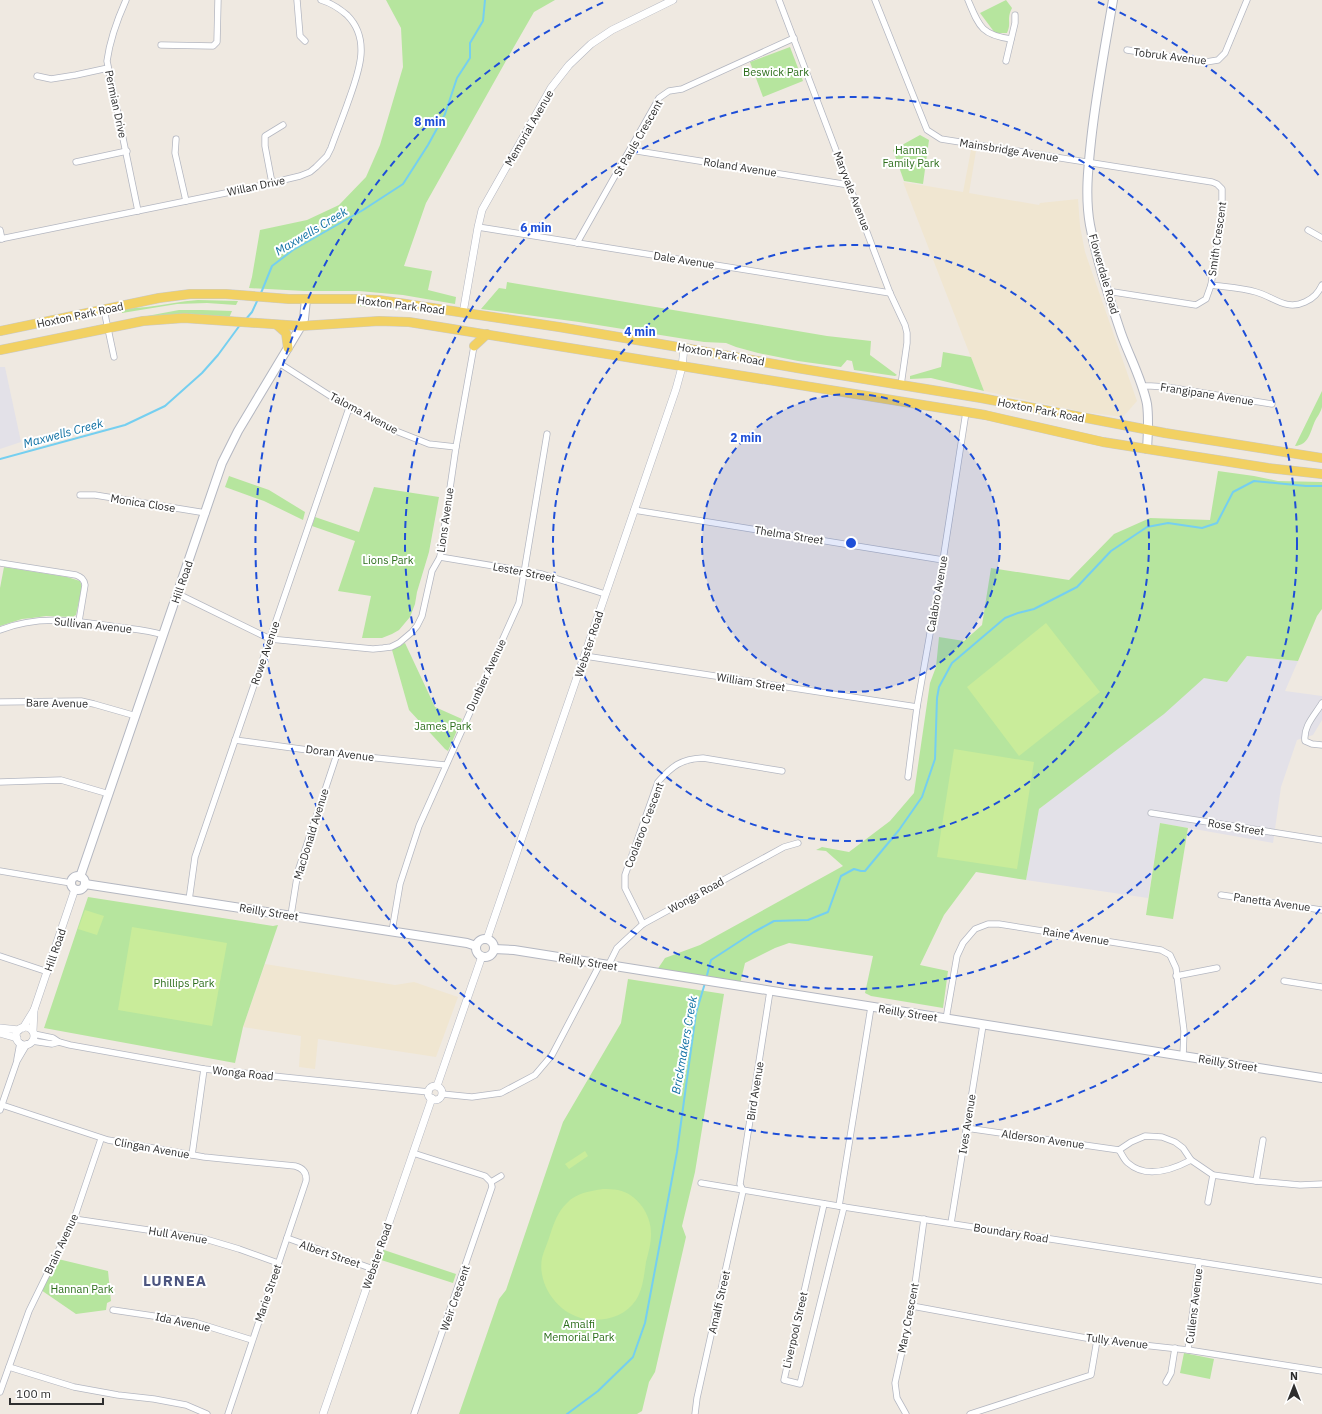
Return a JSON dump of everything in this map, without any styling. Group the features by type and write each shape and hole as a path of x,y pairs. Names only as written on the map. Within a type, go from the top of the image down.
{"main road":[{"name":"Flowerdale Road","path":"1113,0 1096,105 1089,162 1088,202 1090,223 1096,254 1126,345 1142,386 1146,403 1148,430 1147,449"},
{"name":"Hoxton Park Road","path":"0,331 180,295 241,295 277,298 379,300 559,327 981,398 1148,430 1322,458"},
{"name":"Hill Road","path":"82,881 109,794 222,464 238,431 301,326 304,319 306,299"},
{"name":"Hoxton Park Road","path":"0,350 143,320 168,318 301,326 390,321 420,323 682,367 966,412 1005,419 1103,442 1268,468 1322,474"},
{"path":"277,325 286,333 288,348"},
{"path":"474,346 487,334"},
{"path":"73,878 82,881 80,889 73,886 73,878"},
{"name":"Reilly Street","path":"82,881 189,900 466,943 476,946"},
{"path":"487,939 492,943 494,949 488,956 482,956 477,952 476,946 479,941 487,939"},
{"name":"Reilly Street","path":"494,949 514,950 1322,1078"}],"street":[{"name":"Permian Drive","path":"126,0 110,40 107,60 127,151 138,211"},
{"path":"161,45 213,46 217,42 218,0"},
{"path":"297,0 300,36 305,41"},
{"name":"Willan Drive","path":"1,239 272,183 310,172 327,156 331,148 354,88 359,68 361,50 360,38 350,19 336,6 321,0"},
{"name":"Memorial Avenue","path":"463,313 482,210 551,88 569,65 591,44 612,30 674,0"},
{"name":"Maryvale Avenue","path":"779,0 890,293 905,325 907,343 901,385"},
{"name":"Mainsbridge Avenue","path":"876,0 927,130 941,139 1089,162"},
{"path":"968,0 978,23 984,30 994,36 1011,39"},
{"name":"Tobruk Avenue","path":"1127,50 1206,62 1218,60 1225,53 1247,0"},
{"path":"1006,61 1015,23 1015,15"},
{"name":"St Pauls Crescent","path":"577,243 631,150 659,98 669,91 682,89 794,38"},
{"path":"37,76 50,79 108,68"},
{"path":"272,183 265,146 265,136 283,125"},
{"path":"176,139 175,153 186,201"},
{"name":"Roland Avenue","path":"631,150 849,185"},
{"path":"76,162 127,151"},
{"name":"Smith Crescent","path":"1089,162 1212,182 1217,184 1222,189 1223,204 1210,285 1206,299 1196,305 1108,291"},
{"name":"Dale Avenue","path":"478,227 890,293"},
{"path":"0,230 1,239"},
{"path":"1308,230 1322,238"},
{"path":"1210,285 1256,292 1278,302 1293,305 1303,303 1311,299 1317,294 1322,285"},
{"path":"104,310 114,357"},
{"name":"Lions Avenue","path":"178,594 270,639 373,649 391,647 399,643 412,632 422,616 432,571 440,557 456,448 474,346"},
{"name":"Webster Road","path":"487,939 676,389 682,367 684,348"},
{"name":"Taloma Avenue","path":"278,363 349,408 429,444 456,448"},
{"name":"Frangipane Avenue","path":"1142,386 1167,387 1272,404"},
{"name":"Rowe Avenue","path":"189,900 196,857 349,408"},
{"name":"Calabro Avenue","path":"908,777 917,708 943,560 966,412"},
{"name":"Dunbier Avenue","path":"392,931 400,884 416,833 445,765 519,603 547,434"},
{"name":"Monica Close","path":"80,495 95,495 206,513"},
{"name":"Thelma Street","path":"634,510 943,560"},
{"name":"Lester Street","path":"440,557 542,574 605,594"},
{"path":"0,563 81,577 84,580 85,585 79,621"},
{"name":"Sullivan Avenue","path":"0,630 16,624 38,620 56,620 79,621 163,635"},
{"name":"William Street","path":"585,656 917,708"},
{"name":"Bare Avenue","path":"0,702 81,701 136,716"},
{"path":"1322,703 1306,727 1304,735 1305,741 1312,744 1322,745"},
{"name":"Doran Avenue","path":"235,740 337,754 445,765"},
{"name":"MacDonald Avenue","path":"291,916 298,871 337,754"},
{"name":"Coolaroo Crescent","path":"643,924 625,888 626,874 658,782 667,771 679,763 691,758 703,758 782,771"},
{"path":"0,782 61,780 109,794"},
{"name":"Rose Street","path":"1150,813 1322,840"},
{"name":"Wonga Road","path":"442,1094 472,1097 501,1093 535,1075 552,1055 604,965 617,948 643,924 784,847 798,843"},
{"path":"0,871 73,886"},
{"name":"Hill Road","path":"1,1107 27,1039 34,1010 48,972 73,886"},
{"name":"Panetta Avenue","path":"1221,895 1322,910"},
{"name":"Raine Avenue","path":"946,1019 956,956 963,943 975,929 988,924 999,924 1161,950 1170,955 1174,961 1184,1031 1184,1056"},
{"path":"0,956 48,972"},
{"path":"437,1086 482,956"},
{"path":"1176,976 1217,968"},
{"path":"1284,981 1322,987"},
{"name":"Bird Avenue","path":"744,1191 740,1184 770,991"},
{"name":"Liverpool Street","path":"824,1204 784,1380 800,1384 842,1207 871,1007"},
{"name":"Hill Road","path":"27,1039 21,1029 34,1010"},
{"name":"Ives Avenue","path":"951,1223 983,1025"},
{"path":"0,1028 29,1028 27,1039"},
{"name":"Wonga Road","path":"0,1033 27,1039 53,1038 59,1042 204,1069 430,1095"},
{"path":"192,1155 204,1069"},
{"path":"437,1086 442,1090 442,1094 438,1099 430,1095 431,1088 437,1086"},
{"name":"Webster Road","path":"323,1414 413,1153 430,1095"},
{"name":"Clingan Avenue","path":"1,1107 101,1139 192,1155 295,1166 301,1168 305,1172"},
{"name":"Alderson Avenue","path":"966,1128 1119,1150"},
{"path":"1191,1160 1170,1169 1158,1172 1146,1171 1137,1169 1127,1162 1119,1150 1131,1142 1145,1136 1162,1137 1175,1142 1183,1148 1191,1160 1213,1174 1256,1181 1300,1185 1322,1184"},
{"name":"Brain Avenue","path":"0,1392 29,1311 74,1220 101,1139"},
{"path":"1256,1181 1263,1140"},
{"path":"413,1153 482,1175 488,1178 491,1182 501,1176"},
{"name":"Marie Street","path":"228,1414 306,1181 305,1172"},
{"path":"1208,1202 1213,1174"},
{"name":"Weir Crescent","path":"414,1414 491,1192 491,1182"},
{"name":"Boundary Road","path":"701,1183 924,1220 1322,1281"},
{"name":"Amalfi Street","path":"695,1414 697,1398 744,1191"},
{"name":"Hull Avenue","path":"74,1220 202,1238 278,1263"},
{"name":"Mary Crescent","path":"906,1414 897,1398 895,1383 912,1306 924,1220"},
{"name":"Albert Street","path":"287,1238 373,1269"},
{"name":"Cullens Avenue","path":"1188,1350 1199,1262"},
{"name":"Tully Avenue","path":"912,1306 1097,1340 1175,1348 1322,1371"},
{"name":"Ida Avenue","path":"113,1310 194,1322 252,1340"},
{"path":"970,1414 1091,1375 1097,1340"},
{"path":"1166,1382 1171,1373 1175,1348"},
{"path":"9,1367 74,1387 186,1405 207,1414"}],"shaded area":[{"path":"971,150 976,151 969,193 1039,205 1040,203 1078,199 1080,226 1085,252 1137,401 1123,417 1084,412 984,391 903,182 963,192"},
{"path":"0,367 5,367 21,442 0,449"},
{"path":"1247,656 1298,661 1285,691 1322,696 1322,720 1313,735 1297,740 1281,787 1273,843 1160,823 1148,898 1026,880 1039,809 1204,677 1227,682"},
{"path":"265,964 395,985 414,982 458,997 436,1057 318,1039 315,1069 299,1067 301,1036 243,1027"}],"green space":[{"path":"386,0 555,0 534,12 511,52 426,203 404,266 432,271 428,290 456,297 455,304 403,295 359,291 304,291 249,288 260,230 307,220 339,205 366,177 380,145 403,67 401,28"},
{"path":"1006,0 1012,8 1009,15 1009,26 1007,33 995,33 980,13"},
{"name":"Beswick Park","path":"790,47 803,81 763,97 750,62"},
{"name":"Hanna Family Park","path":"920,135 929,140 923,184 904,181 893,150"},
{"path":"507,282 827,336 871,341 870,355 897,375 895,376 854,370 852,361 847,360 841,367 798,361 758,353 726,343 704,342 579,322 481,309 499,288 506,289"},
{"path":"198,300 238,301 236,305 207,303 177,304 122,313 122,309"},
{"path":"360,302 415,308 415,310 360,306"},
{"path":"179,310 232,311 229,318 131,319"},
{"path":"943,352 971,357 984,391 931,378 910,379 910,376 941,367"},
{"path":"1322,391 1322,407 1320,413 1306,441 1295,446"},
{"path":"1218,471 1278,481 1322,482 1322,609 1317,616 1298,661 1247,656 1227,682 1204,678 1164,714 1039,809 1026,880 976,872 944,915 920,965 948,971 943,1008 871,996 865,993 873,956 789,943 775,948 745,963 740,984 657,970 665,958 700,945 843,866 826,851 816,850 822,847 849,852 890,821 914,793 930,683 936,667 939,637 964,641 982,625 991,568 1069,580 1114,534 1150,518 1210,520"},
{"path":"229,476 269,490 305,512 303,520 264,501 225,487"},
{"name":"Lions Park","path":"374,487 439,497 429,552 410,617 399,630 392,634 382,638 362,638 371,596 338,591 355,541 312,526 315,517 359,532"},
{"path":"4,567 67,577 80,581 82,587 76,615 72,617 46,616 22,619 0,626 0,588"},
{"path":"1046,623 1100,692 1019,756 967,687"},
{"name":"James Park","path":"405,643 435,707 462,719 448,751 409,710 392,650"},
{"path":"954,749 1034,762 1017,869 937,857"},
{"path":"1160,823 1188,828 1173,919 1146,915"},
{"name":"Phillips Park","path":"88,897 273,926 278,925 243,1027 235,1063 44,1028"},
{"path":"85,910 104,916 97,935 78,929"},
{"path":"132,927 227,943 212,1026 118,1010"},
{"name":"Amalfi Memorial Park","path":"628,979 724,994 695,1172 682,1226 686,1237 655,1372 649,1382 642,1411 637,1414 459,1414 499,1299 506,1290 563,1122 621,1023"},
{"path":"585,1151 588,1156 569,1169 565,1164"},
{"path":"603,1189 625,1192 632,1196 646,1213 651,1228 651,1235 642,1287 636,1300 626,1311 620,1314 606,1319 592,1320 575,1316 558,1305 546,1288 541,1268 542,1258 555,1222 564,1206 579,1195"},
{"path":"381,1249 456,1274 453,1283 378,1259"},
{"name":"Hannan Park","path":"58,1259 108,1271 111,1301 107,1303 106,1310 76,1314 41,1290"},
{"path":"1184,1353 1214,1359 1210,1379 1180,1373"}],"waterway":[{"name":"Maxwells Creek","path":"261,293 272,266 293,250 363,210 403,184 428,145 445,114 457,78 470,58 470,43 483,21 485,0"},
{"name":"Maxwells Creek","path":"246,319 252,312 258,299"},
{"name":"Maxwells Creek","path":"0,459 125,425 165,406 202,373 218,355 240,325"},
{"name":"Brickmakers Creek","path":"706,979 711,960 774,921 808,920 828,912 841,876 854,869 865,871 899,830 922,797 935,759 937,698 939,687 952,663 1005,618 1034,609 1077,587 1111,551 1147,527 1168,523 1202,528 1217,523 1233,492 1254,481 1322,486"},
{"name":"Brickmakers Creek","path":"567,1414 598,1391 633,1357 645,1323 677,1152 696,1013 705,983"}],"district":[{"name":"LURNEA","path":"175,1280"}]}
